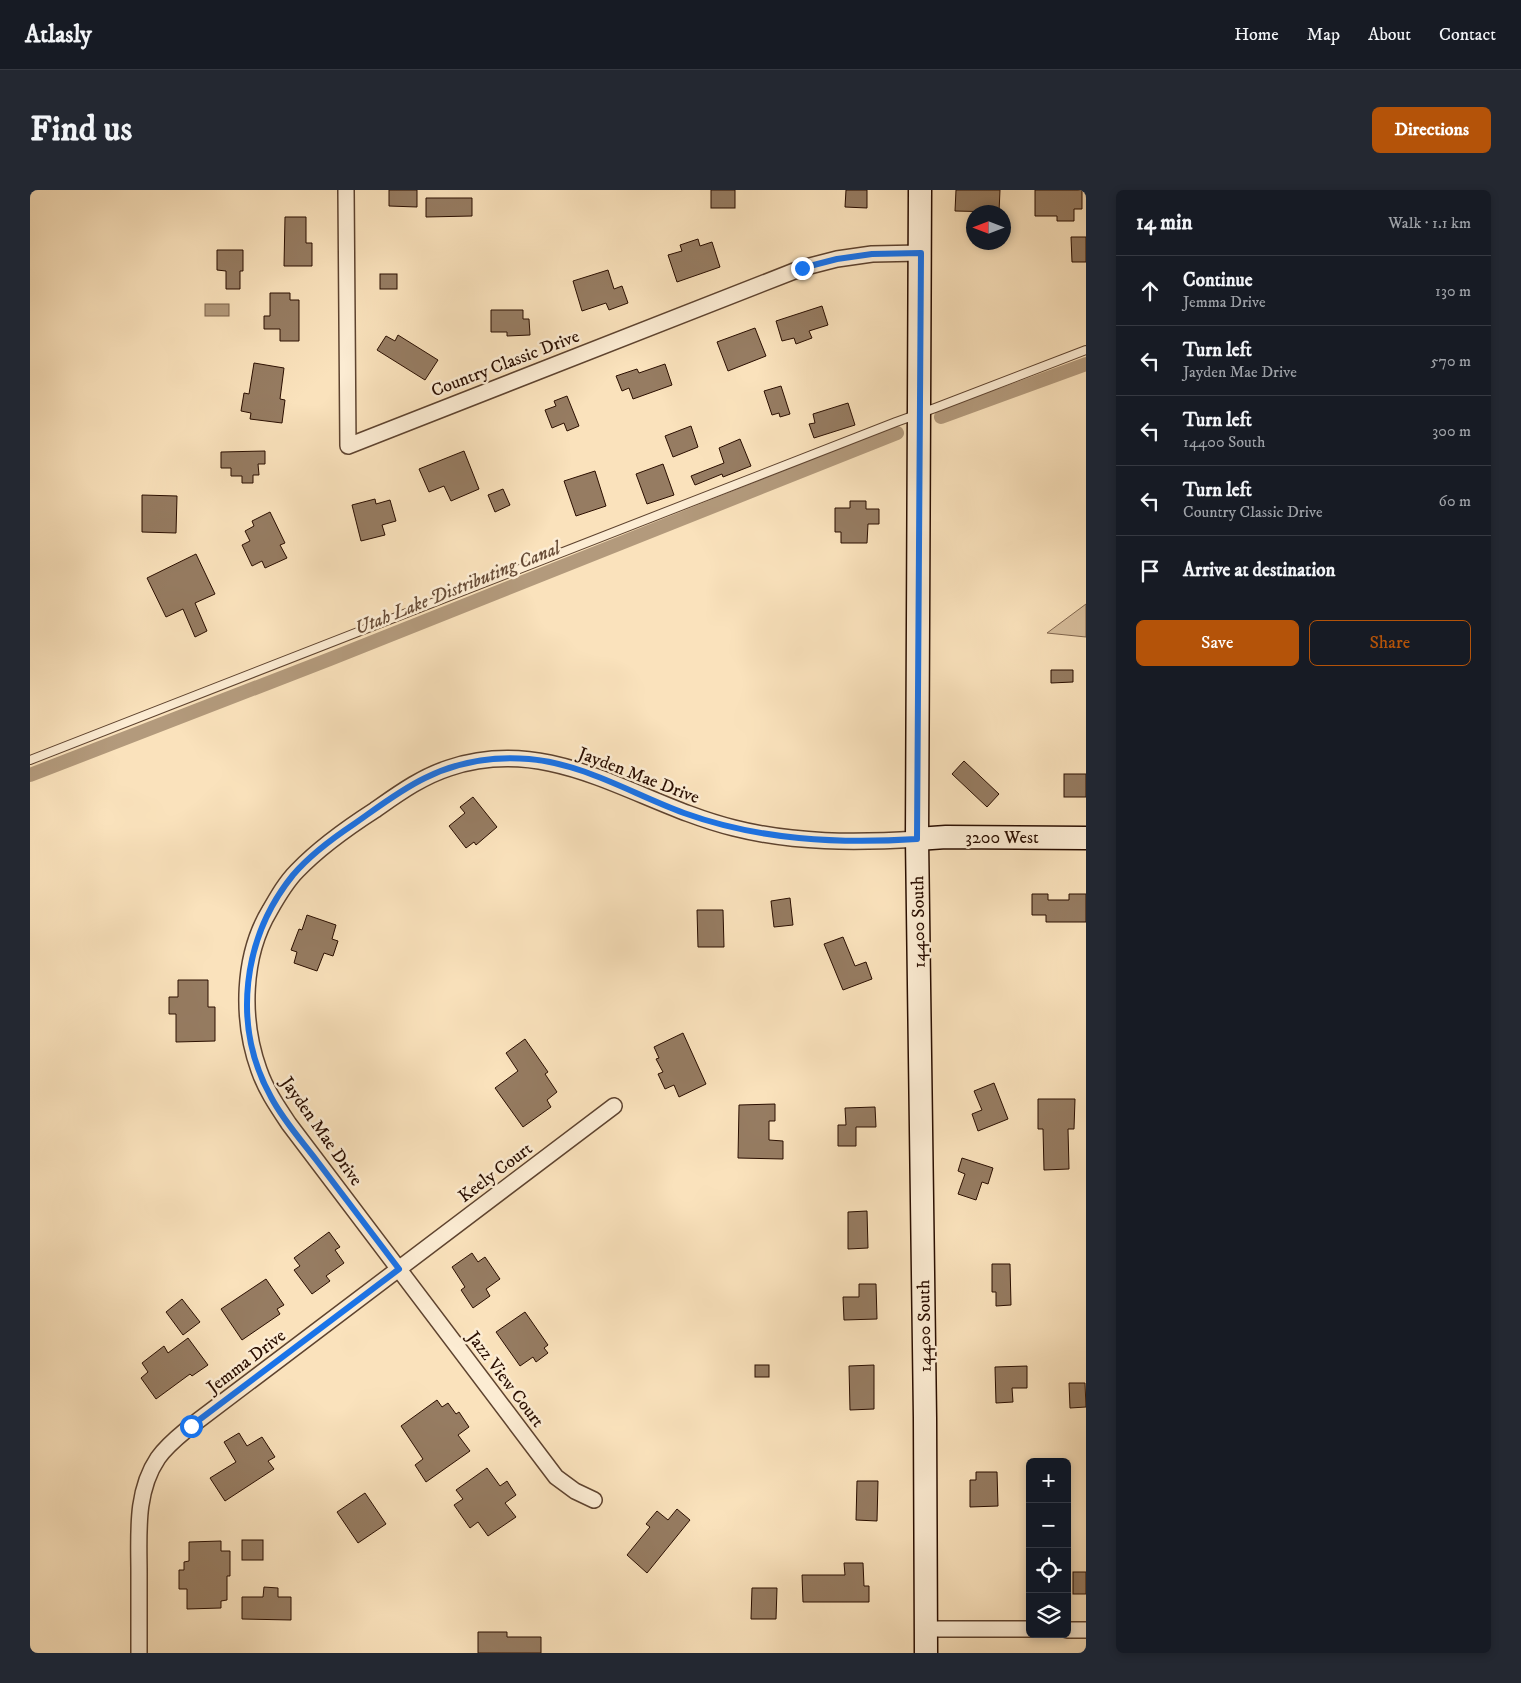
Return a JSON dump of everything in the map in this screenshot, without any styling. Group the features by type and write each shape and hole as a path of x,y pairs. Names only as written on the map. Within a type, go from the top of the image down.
{"street":[{"name":"Country Classic Drive","path":"346,190 348,446 802,268 837,259 872,254 921,253"},
{"name":"14400 South","path":"920,190 917,839 926,1427 926,1653"},
{"name":"Jayden Mae Drive","path":"399,1269 289,1124 271,1097 259,1070 250,1040 247,1006 248,977 254,947 266,916 280,892 295,872 314,854 339,834 424,778 449,768 499,759 528,759 588,772 681,812 744,830 804,840 884,841 917,839"},
{"name":"3200 West","path":"917,839 946,837 1086,838"},
{"name":"Keely Court","path":"399,1269 614,1106"},
{"name":"Jazz View Court","path":"399,1269 556,1476 575,1490 594,1500"},
{"name":"Jemma Drive","path":"139,1653 139,1519 142,1496 148,1477 158,1459 171,1442 191,1426 399,1269"},
{"path":"926,1629 1026,1630"},
{"path":"1071,1630 1086,1630"}],"lane":[{"path":"30,760 1086,350"}],"shaded area":[{"path":"205,304 229,304 229,316 205,316"},
{"path":"1086,604 1086,637 1047,633"}],"building":[{"path":"389,190 417,190 417,207 389,206"},
{"path":"711,190 735,190 735,208 711,208"},
{"path":"846,190 867,190 867,208 845,207"},
{"path":"956,190 1000,190 999,205 966,205 966,211 955,211"},
{"path":"1035,190 1082,190 1082,209 1074,209 1074,221 1057,221 1057,216 1035,216"},
{"path":"426,198 472,198 472,216 426,217"},
{"path":"285,217 306,217 306,243 312,243 312,266 284,266"},
{"path":"1071,237 1086,237 1086,262 1072,262"},
{"path":"698,239 700,246 712,242 720,267 677,282 668,255 682,251 680,245"},
{"path":"217,250 243,250 243,271 240,271 240,289 226,289 226,271 217,270"},
{"path":"608,270 614,289 622,286 628,303 609,310 606,303 582,311 573,281"},
{"path":"380,274 397,274 397,289 380,289"},
{"path":"270,293 290,293 290,300 299,300 299,341 280,341 280,329 264,329 264,316 270,316"},
{"path":"822,306 828,325 809,331 812,338 796,344 794,338 782,341 776,321"},
{"path":"491,310 523,310 523,319 529,319 530,335 507,336 507,332 491,332"},
{"path":"755,328 766,356 728,371 717,342"},
{"path":"398,335 438,360 425,380 377,350 386,336 395,341"},
{"path":"254,363 284,368 280,399 285,400 282,423 250,419 251,413 241,411 244,393 249,394"},
{"path":"665,364 672,385 633,399 629,388 622,391 616,376 637,369 639,373"},
{"path":"781,386 790,414 780,417 779,413 772,415 764,391"},
{"path":"567,396 579,426 567,431 564,423 552,428 545,410 556,406 554,401"},
{"path":"848,403 855,425 814,438 809,424 815,423 813,414"},
{"path":"691,426 698,447 673,457 665,436"},
{"path":"740,439 751,466 723,477 722,474 695,485 691,476 724,463 719,448"},
{"path":"265,451 265,464 258,464 259,475 253,475 253,483 242,483 242,476 231,476 231,468 221,468 221,452"},
{"path":"464,451 479,489 451,501 444,486 429,492 419,469"},
{"path":"663,464 674,495 647,504 636,474"},
{"path":"595,471 606,506 576,516 564,481"},
{"path":"503,489 510,505 495,512 488,495"},
{"path":"142,495 177,496 176,533 142,532"},
{"path":"375,499 376,504 390,500 396,521 382,525 385,535 361,541 352,505"},
{"path":"850,501 866,501 866,509 879,509 879,524 868,524 867,543 841,543 841,532 835,532 835,508 850,508"},
{"path":"270,512 285,543 280,545 287,558 265,568 262,561 252,566 242,545 250,541 245,531 254,526 252,521"},
{"path":"196,554 215,594 195,603 207,631 195,637 183,609 166,617 147,578"},
{"path":"1051,670 1073,670 1073,682 1051,683"},
{"path":"964,761 999,794 987,807 952,774"},
{"path":"1064,774 1086,774 1086,797 1064,797"},
{"path":"473,797 497,827 476,845 474,842 466,848 449,826 465,813 460,807"},
{"path":"1032,894 1048,894 1048,900 1069,900 1069,894 1086,894 1086,922 1046,922 1046,915 1032,915"},
{"path":"790,898 793,925 774,927 771,901"},
{"path":"697,910 723,910 724,947 698,947"},
{"path":"307,915 336,925 332,939 338,941 333,956 324,953 317,971 294,963 297,952 291,950 299,929 302,930"},
{"path":"843,937 855,966 866,962 872,979 843,990 824,944"},
{"path":"178,980 208,980 208,1007 215,1007 215,1041 176,1042 176,1014 169,1014 169,997 178,997"},
{"path":"683,1033 706,1084 679,1097 674,1085 665,1089 658,1074 663,1072 656,1059 659,1058 654,1047"},
{"path":"525,1039 548,1072 545,1074 557,1092 547,1100 551,1107 523,1127 495,1088 518,1071 506,1053"},
{"path":"994,1083 1008,1119 978,1131 972,1114 982,1110 974,1091"},
{"path":"1038,1099 1075,1099 1074,1129 1068,1129 1069,1169 1044,1170 1043,1129 1038,1129"},
{"path":"775,1104 775,1121 769,1121 769,1140 783,1141 783,1159 738,1158 739,1105"},
{"path":"875,1107 876,1127 856,1127 856,1146 838,1146 838,1125 846,1125 845,1108"},
{"path":"962,1158 993,1168 988,1184 982,1182 976,1200 958,1194 965,1174 958,1171"},
{"path":"867,1211 868,1248 848,1249 848,1212"},
{"path":"329,1232 340,1247 335,1250 344,1263 326,1276 330,1281 312,1294 294,1270 300,1266 294,1258"},
{"path":"472,1253 478,1262 485,1257 500,1279 486,1289 490,1296 473,1308 461,1290 465,1287 452,1267"},
{"path":"992,1264 1010,1264 1011,1305 996,1306 996,1292 992,1292"},
{"path":"266,1279 284,1305 277,1309 280,1314 242,1340 221,1309"},
{"path":"859,1284 876,1284 877,1319 844,1320 843,1297 859,1297"},
{"path":"182,1299 200,1322 183,1335 166,1312"},
{"path":"525,1312 548,1345 544,1348 548,1353 536,1362 533,1357 520,1366 496,1332"},
{"path":"188,1338 208,1365 192,1376 190,1374 156,1399 141,1378 148,1372 142,1363 164,1346 168,1353"},
{"path":"755,1365 769,1365 769,1377 755,1377"},
{"path":"874,1365 874,1409 850,1410 849,1366"},
{"path":"1027,1366 1027,1388 1012,1388 1013,1402 996,1403 995,1367"},
{"path":"1069,1383 1085,1383 1086,1407 1070,1408"},
{"path":"437,1400 442,1407 448,1403 456,1414 459,1412 469,1427 458,1435 470,1451 426,1482 415,1465 423,1459 401,1426"},
{"path":"239,1433 247,1446 262,1437 275,1457 268,1461 274,1469 225,1501 210,1478 236,1462 224,1442"},
{"path":"487,1468 500,1486 507,1481 516,1495 505,1503 516,1517 488,1536 478,1522 470,1528 454,1505 463,1499 456,1490"},
{"path":"976,1472 997,1472 998,1506 970,1507 970,1480 976,1480"},
{"path":"857,1481 878,1481 877,1521 856,1520"},
{"path":"365,1493 386,1524 358,1543 337,1512"},
{"path":"677,1509 690,1520 647,1573 627,1555 650,1527 646,1524 657,1511 668,1520"},
{"path":"242,1540 263,1540 263,1560 242,1560"},
{"path":"221,1541 221,1551 230,1551 230,1576 227,1576 227,1600 221,1601 221,1608 187,1609 187,1589 179,1589 179,1570 184,1570 184,1562 189,1561 189,1542"},
{"path":"844,1563 863,1563 864,1586 869,1586 869,1602 803,1602 802,1575 845,1575"},
{"path":"1073,1572 1086,1572 1086,1594 1073,1594"},
{"path":"264,1587 278,1588 278,1597 291,1597 291,1620 242,1619 242,1597 263,1597"},
{"path":"752,1588 777,1588 776,1619 751,1619"},
{"path":"478,1632 507,1632 507,1637 541,1637 541,1653 478,1653"}],"waterway":[{"name":"Utah Lake Distributing Canal","path":"941,417 1086,364"},
{"name":"Utah Lake Distributing Canal","path":"30,775 330,659 897,433"}],"route":[{"path":"191,1426 399,1269 289,1124 271,1097 259,1070 250,1040 247,1006 248,977 254,947 266,916 280,892 295,872 314,854 339,834 424,778 449,768 499,759 528,759 554,763 588,772 681,812 736,829 772,836 804,840 884,841 917,839 921,253 872,254 837,259 802,268"}]}
